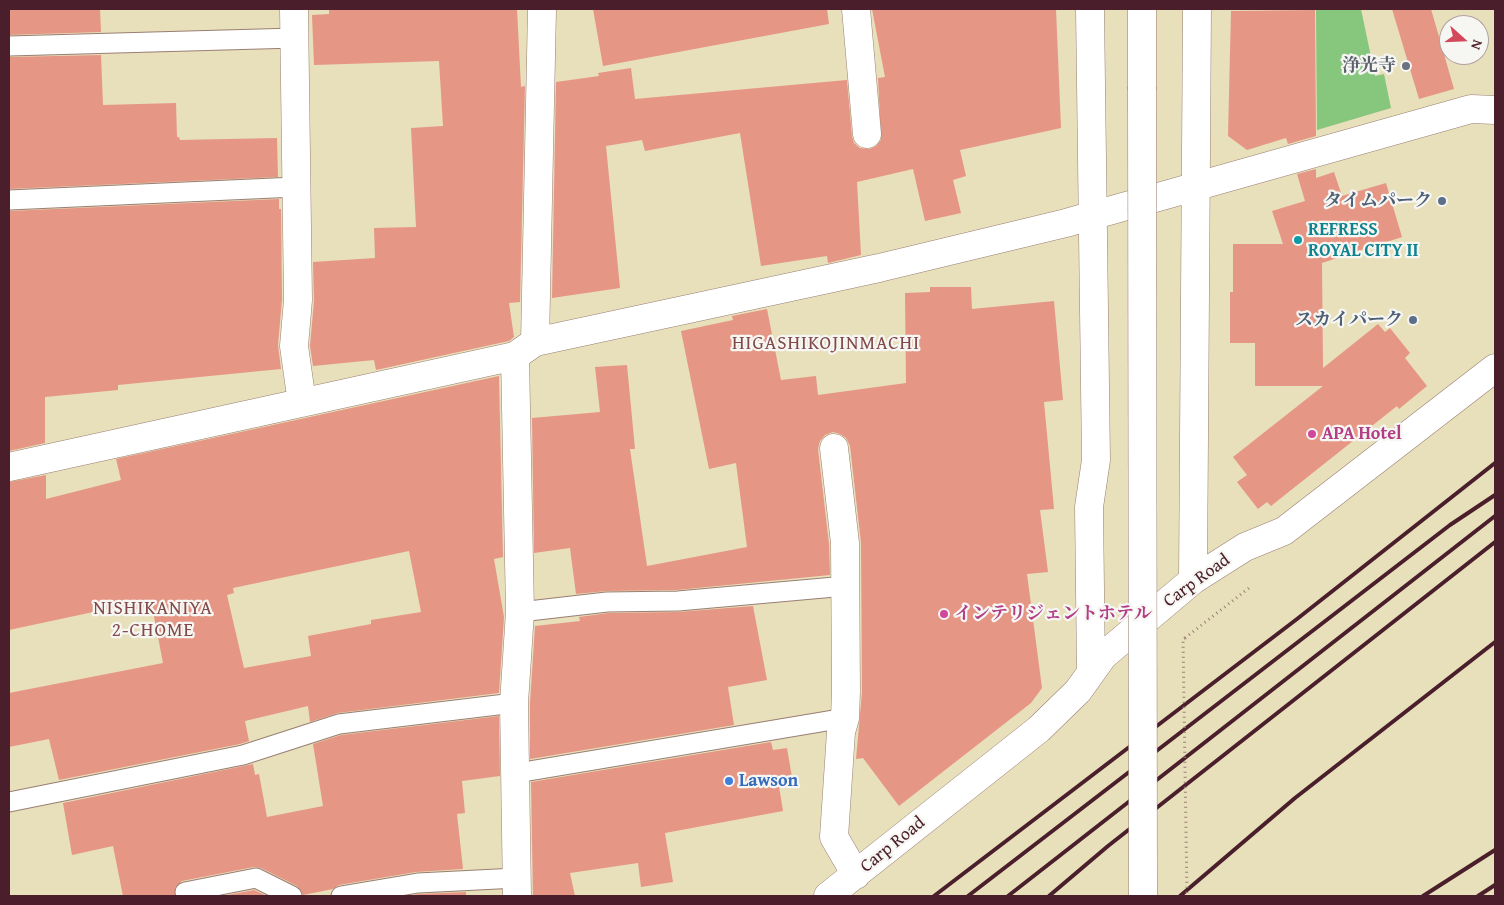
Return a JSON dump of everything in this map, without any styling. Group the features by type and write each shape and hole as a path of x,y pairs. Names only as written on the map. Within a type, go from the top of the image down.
{"street":[{"path":"294,9 296,38 298,300 294,346 302,402"},
{"path":"517,887 517,773 514,703 520,612 525,349 542,9"},
{"path":"856,9 867,134"},
{"path":"1090,9 1096,460 1089,507 1091,672"},
{"path":"1142,9 1143,896"},
{"path":"1193,580 1197,9"},
{"path":"9,467 302,402 879,268 1093,216 1471,109 1495,110"},
{"name":"Carp Road","path":"828,896 1039,729 1078,691 1091,672 1119,641 1193,580 1245,547 1284,531 1495,368"},
{"path":"834,448 845,543 846,586 845,718 841,732 834,837 856,874"}],"lane":[{"path":"9,46 296,38"},
{"path":"9,200 296,187"},
{"path":"520,612 606,602 678,601 846,586"},
{"path":"9,802 244,755 339,724 514,703"},
{"path":"517,773 845,718"},
{"path":"185,892 256,878 283,889 292,896"},
{"path":"341,896 418,884 517,887"}],"path":[{"path":"1187,896 1183,639 1249,588"}],"green space":[{"path":"1316,9 1361,9 1375,76 1384,74 1391,108 1317,130"}],"building":[{"path":"9,9 100,9 101,32 9,35"},
{"path":"329,9 517,9 521,87 525,86 520,302 509,303 514,337 509,341 376,370 374,360 313,366 310,346 314,301 313,262 375,258 374,228 416,227 411,128 443,126 439,61 314,65 312,15 329,14"},
{"path":"593,9 827,9 829,24 603,66"},
{"path":"872,9 1056,9 1061,128 960,150 966,176 953,180 961,213 925,221 913,169 857,182 861,255 828,263 827,256 761,266 740,133 645,151 642,140 606,146 620,288 552,298 556,82 599,76 598,73 631,68 635,99 847,80 854,143 860,148 869,149 876,146 881,140 878,78 885,77"},
{"path":"1392,9 1431,9 1439,37 1439,65 1447,65 1454,89 1419,99"},
{"path":"1315,10 1316,136 1288,144 1286,138 1247,150 1228,136 1231,11"},
{"path":"101,55 103,105 176,103 177,137 180,140 277,138 278,177 9,189 9,57"},
{"path":"1316,169 1316,178 1334,172 1342,196 1386,183 1402,237 1322,263 1323,368 1378,324 1385,332 1390,328 1410,353 1405,358 1427,386 1399,409 1397,406 1271,506 1267,502 1258,509 1237,482 1247,475 1233,457 1323,386 1255,386 1255,343 1230,343 1230,292 1233,292 1233,244 1283,244 1272,211 1305,201 1297,174"},
{"path":"279,199 279,209 281,209 282,299 278,345 281,369 118,385 118,390 45,397 45,443 9,451 9,211"},
{"path":"930,287 971,287 972,309 1054,301 1063,400 1044,402 1054,509 1040,510 1048,572 1027,574 1042,688 1031,703 899,806 863,758 856,759 862,692 861,543 850,446 846,438 833,432 825,435 820,441 818,449 829,544 830,575 677,590 607,591 576,594 570,548 534,553 532,418 600,412 595,367 627,365 635,449 630,449 647,566 747,547 736,463 709,469 681,331 733,320 732,316 767,309 781,380 816,376 818,395 906,383 905,293 930,292"},
{"path":"499,376 503,557 494,559 504,617 499,693 338,713 310,722 308,706 245,721 249,741 240,744 59,780 49,739 9,747 9,693 163,663 152,606 127,611 126,605 9,630 9,482 46,475 46,499 121,480 116,459","holes":["409,551 421,612 371,620 371,624 308,636 311,656 244,668 227,595 234,593 233,588"]},
{"path":"753,606 767,680 728,687 734,725 530,759 530,703 535,626 580,621 579,617 608,613 678,612"},
{"path":"499,716 500,776 462,781 465,813 457,814 463,869 416,872 339,885 333,889 303,895 297,886 261,868 254,867 182,881 175,888 175,896 123,896 113,846 72,855 63,803 253,764 255,775 259,774 267,817 323,806 313,744 341,735"},
{"path":"771,742 773,750 787,748 793,783 779,786 783,811 665,833 673,882 641,887 638,863 570,873 575,896 533,896 531,782"},
{"path":"254,890 267,896 222,896"},
{"path":"466,892 466,896 407,896 419,894"}],"railway":[{"path":"934,896 1297,619 1495,463"},
{"path":"968,896 1450,525 1495,495"},
{"path":"1008,896 1495,516"},
{"path":"1049,896 1108,846 1495,542"},
{"path":"1180,896 1295,798 1495,642"},
{"path":"1423,896 1495,850"},
{"path":"1478,896 1495,885"}],"place":[{"name":"浄光寺","path":"1406,66"},
{"name":"タイムパーク","path":"1442,201"},
{"name":"REFRESS ROYAL CITY II","path":"1298,240"},
{"name":"スカイパーク","path":"1413,320"},
{"name":"APA Hotel","path":"1312,434"},
{"name":"インテリジェントホテル","path":"944,614"},
{"name":"Lawson","path":"729,781"}],"district":[{"name":"HIGASHIKOJINMACHI","path":"826,344"},
{"name":"NISHIKANIYA 2-CHOME","path":"153,620"}]}
